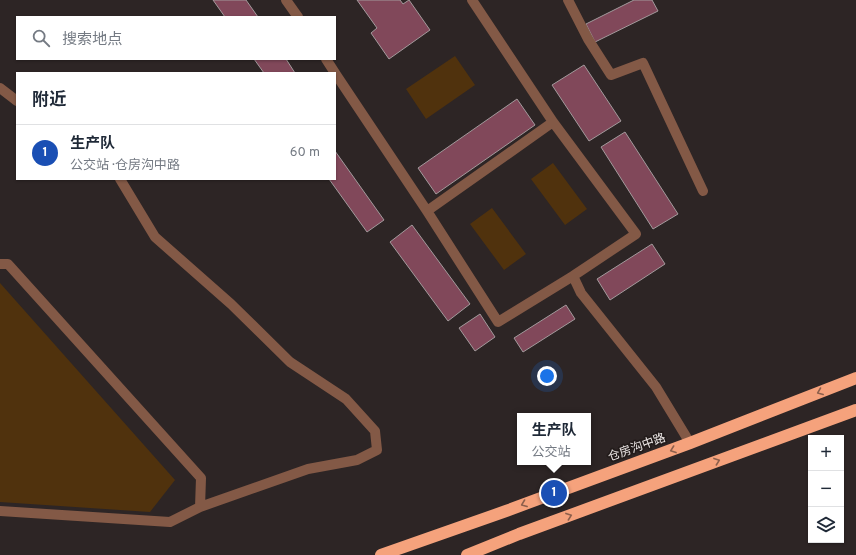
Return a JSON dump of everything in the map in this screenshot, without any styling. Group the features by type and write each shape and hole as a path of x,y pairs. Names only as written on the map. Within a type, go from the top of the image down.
{"highway":[{"name":"仓房沟中路","path":"381,555 506,512 690,443 856,378"},
{"path":"467,555 519,534 856,410"}],"lane":[{"path":"286,0 297,16"},
{"path":"336,74 427,211 498,322 573,276 636,234 553,122 472,0"},
{"path":"568,0 588,39 611,75 643,63 702,191"},
{"path":"327,60 334,72"},
{"path":"0,88 16,100"},
{"path":"427,211 553,122"},
{"path":"0,511 170,522 200,507 308,469 357,460 377,450 375,431 346,399 290,362 231,304 155,237 121,180"},
{"path":"0,264 8,264 201,478 200,507"},
{"path":"573,276 581,293 656,387 690,443"}],"shaded area":[{"path":"455,56 475,85 426,119 406,89"},
{"path":"553,163 587,209 565,225 531,179"},
{"path":"492,208 526,254 504,270 470,224"},
{"path":"0,283 175,480 150,512 0,502"}],"building":[{"path":"213,0 246,0 257,16 224,16"},
{"path":"357,0 400,0 403,4 409,0 430,30 389,59 371,33 377,28"},
{"path":"634,0 652,0 658,11 595,42 586,24"},
{"path":"255,60 287,60 294,72 263,72"},
{"path":"584,65 621,121 589,141 552,85"},
{"path":"517,99 535,125 436,194 418,168"},
{"path":"625,132 678,214 653,229 601,147"},
{"path":"336,152 384,220 367,232 330,180 336,180"},
{"path":"412,225 470,304 448,321 390,242"},
{"path":"652,244 665,264 610,300 597,279"},
{"path":"566,305 575,319 523,352 514,338"},
{"path":"480,314 495,337 475,351 459,328"}],"place":[{"name":"生产队","path":"554,493"}]}
